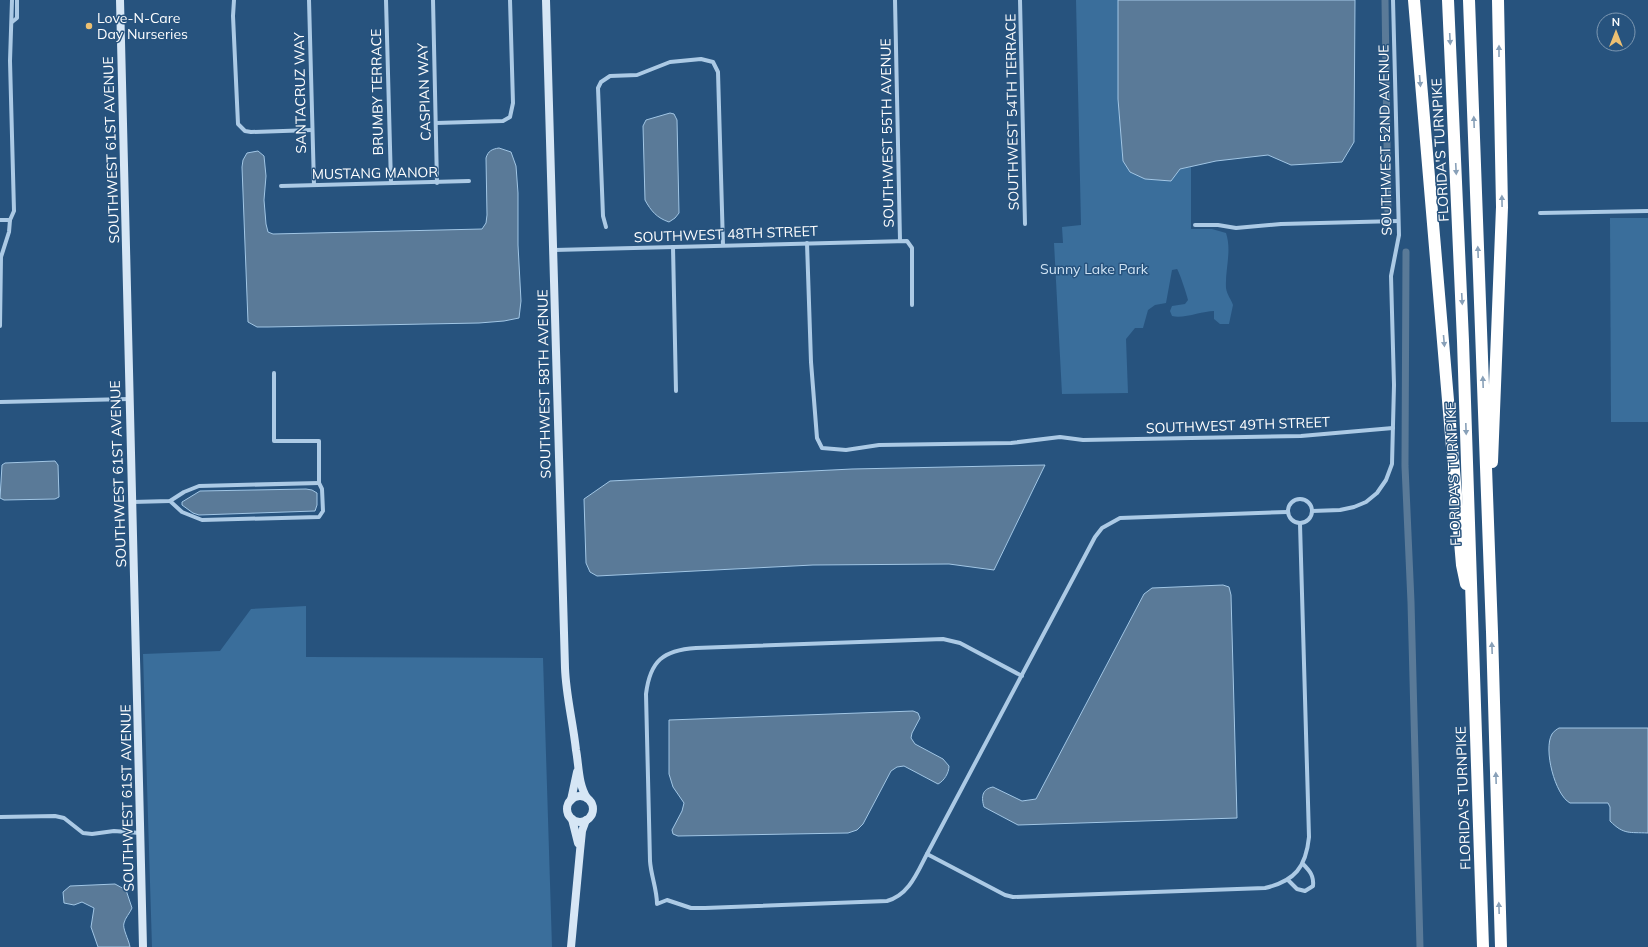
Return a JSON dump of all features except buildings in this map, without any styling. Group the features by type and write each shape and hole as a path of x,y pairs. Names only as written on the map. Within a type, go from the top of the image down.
{"highway":[{"path":"1414,0 1462,565 1473,617"},
{"name":"FLORIDA'S TURNPIKE","path":"1448,0 1464,341 1483,947"},
{"path":"1469,0 1501,947"},
{"path":"1487,505 1494,446 1496,359 1502,236 1498,0"}],"street":[{"path":"0,326 1,257 8,237 10,220 14,211 10,61 12,0"},
{"path":"12,22 18,18 17,0"},
{"name":"SOUTHWEST 61ST AVENUE","path":"120,0 143,947"},
{"path":"234,0 233,16 236,118 241,127 251,132 312,130"},
{"name":"SANTACRUZ WAY","path":"309,0 314,186"},
{"name":"BRUMBY TERRACE","path":"386,0 391,184"},
{"name":"CASPIAN WAY","path":"433,0 437,183"},
{"path":"436,123 503,121 510,117 513,103 510,0"},
{"name":"SOUTHWEST 58TH AVENUE","path":"546,0 566,690 578,767 583,792 587,798"},
{"name":"SOUTHWEST 55TH AVENUE","path":"895,0 900,240 907,241 912,248 912,305"},
{"name":"SOUTHWEST 54TH TERRACE","path":"1020,0 1025,224"},
{"name":"SOUTHWEST 52ND AVENUE","path":"1312,511 1354,508 1366,502 1377,493 1386,480 1392,464 1394,385 1391,276 1398,235 1393,0"},
{"path":"606,227 603,216 598,88 601,82 610,76 636,75 670,62 701,59 713,62 718,72 723,245"},
{"name":"MUSTANG MANOR","path":"281,186 469,182"},
{"path":"1540,213 1648,211"},
{"path":"0,220 10,220"},
{"path":"1195,225 1218,225 1236,228 1281,224 1398,221"},
{"name":"SOUTHWEST 48TH STREET","path":"554,250 900,240"},
{"name":"SOUTHWEST 49TH STREET","path":"807,243 811,362 817,438 822,448 846,450 879,445 1011,443 1060,437 1083,440 1301,436 1394,428"},
{"path":"673,247 676,391"},
{"path":"170,501 182,512 202,520 319,517 323,512 322,489 319,483 319,441 274,441 274,373"},
{"path":"0,402 129,399"},
{"path":"132,502 170,501 184,492 199,486 319,483"},
{"path":"1299,499 1308,502 1312,511 1309,520 1300,524 1290,519 1287,512 1290,503 1299,499"},
{"path":"1022,676 960,643 943,639 684,649 664,656 652,669 646,694 650,861 651,874 657,891 657,904 667,900 691,908 705,908 887,901 895,899 909,886 927,854 1022,676 1095,537 1102,528 1110,522 1120,518 1287,512"},
{"path":"927,854 1005,895 1013,897 1266,888 1288,880 1303,864 1308,851 1309,837 1300,524"},
{"name":"SOUTHWEST 58TH AVENUE","path":"571,800 578,767"},
{"path":"571,947 582,831 586,820 591,815 593,809 591,802 587,798 576,797 571,800 568,807 568,812 572,819 580,851"},
{"path":"0,817 40,815 55,816 64,818 83,833 92,834 114,831 140,833"},
{"path":"572,819 582,821 586,820"},
{"path":"1288,880 1297,889 1306,891 1313,886 1313,878 1310,871 1303,864"}],"green space":[{"name":"Sunny Lake Park","path":"1076,0 1118,0 1118,99 1123,161 1180,169 1191,167 1191,229 1212,229 1226,233 1228,240 1226,288 1233,305 1229,324 1220,324 1214,319 1214,311 1187,316 1172,316 1170,311 1172,306 1185,304 1188,300 1177,269 1172,270 1166,303 1155,305 1148,310 1143,328 1135,328 1126,339 1128,393 1062,394 1054,243 1063,243 1062,227 1081,225"},
{"path":"1610,218 1648,218 1648,422 1611,422"},
{"path":"306,606 306,657 543,658 552,947 152,947 143,654 220,651 251,609"}],"shaded area":[{"path":"1118,0 1355,0 1354,142 1342,162 1291,165 1268,155 1216,161 1180,169 1171,181 1145,179 1130,172 1123,161 1118,99"},
{"path":"670,113 674,114 677,120 679,213 669,222 655,214 645,200 643,126 646,120"},
{"path":"499,148 511,152 516,166 521,301 519,318 479,323 268,327 257,327 248,322 242,167 243,160 247,153 258,151 264,156 266,176 264,200 266,224 268,232 273,234 482,229 486,223 487,215 486,158 491,151"},
{"path":"55,461 58,465 59,497 55,499 4,500 0,498 2,465 5,463"},
{"path":"1045,465 994,570 949,564 813,565 597,576 590,572 586,563 584,499 610,481 852,469"},
{"path":"306,489 317,493 317,505 315,511 199,515 193,513 182,505 182,502 200,491"},
{"path":"1223,585 1229,587 1231,595 1237,818 1018,825 984,807 983,794 989,788 993,787 1022,801 1036,799 1144,594 1152,588"},
{"path":"913,711 918,713 920,718 911,738 915,744 943,759 949,766 947,774 938,784 904,766 897,767 891,771 863,824 857,830 848,833 678,836 673,834 672,830 682,811 684,803 673,787 669,774 669,720"},
{"path":"1559,728 1648,728 1648,833 1627,832 1619,829 1610,821 1610,807 1608,803 1570,803 1565,798 1555,782 1549,750 1552,734"},
{"path":"115,884 126,890 132,908 125,919 124,925 130,947 98,947 91,927 94,908 82,902 74,905 64,903 63,892 70,886"}],"waterway":[{"path":"1385,0 1388,213"},
{"path":"1406,252 1405,466 1411,602 1420,947"}],"place":[{"name":"Love-N-Care Day Nurseries","path":"89,26"}]}
